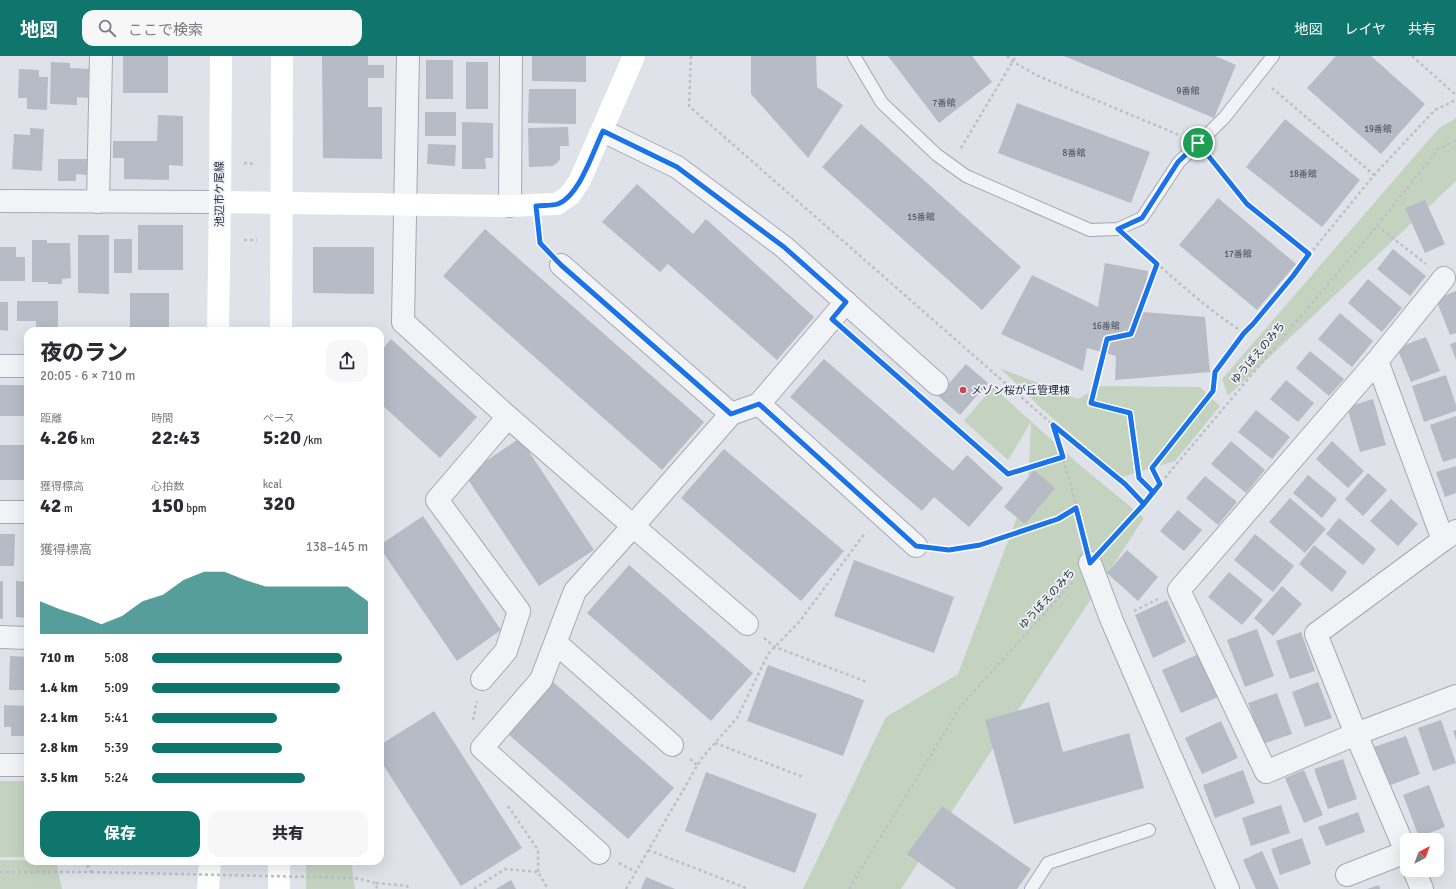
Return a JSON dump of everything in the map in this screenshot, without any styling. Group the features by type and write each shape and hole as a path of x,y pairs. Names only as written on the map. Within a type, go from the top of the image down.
{"street":[{"path":"98,202 101,56"},
{"name":"池辺市ケ尾線","path":"218,327 221,56"},
{"path":"281,327 282,56"},
{"path":"408,56 403,322 508,417 747,624"},
{"path":"510,206 511,56"},
{"path":"0,201 282,202 510,206 558,204 570,195 580,180 603,131 634,56"},
{"path":"603,131 677,167 784,247 937,384"},
{"path":"561,265 731,414"},
{"path":"1444,278 1377,361 1178,590 1266,772 1356,734 1456,696"},
{"path":"599,853 482,748 541,680 575,591 731,414 759,404 846,302"},
{"path":"1377,361 1449,535 1316,634 1400,838"},
{"path":"0,366 24,366"},
{"path":"759,404 916,546"},
{"path":"482,679 506,651 519,610 437,500 508,417"},
{"path":"0,512 24,512"},
{"path":"1090,563 1112,621 1228,889"},
{"path":"0,638 24,638"},
{"path":"556,643 672,745"},
{"path":"0,765 24,765"},
{"path":"1347,875 1400,861"},
{"path":"208,889 210,865"},
{"path":"279,865 279,889"},
{"path":"1417,877 1422,889"}],"lane":[{"path":"854,56 882,103 937,155 966,176 1090,230 1118,229 1142,218 1178,162 1224,118 1273,56"},
{"path":"1031,889 1048,863 1149,830"}],"path":[{"path":"691,56 689,106 1053,425 1125,484 1144,504"},
{"path":"1007,56 1012,61 1036,75 1198,143 1247,204 1309,254"},
{"path":"951,165 1016,56"},
{"path":"1412,56 1456,95"},
{"path":"1258,75 1374,175"},
{"path":"1160,484 1152,468 1213,391 1215,372 1244,333 1293,276 1309,254 1374,175 1435,110 1456,100"},
{"name":"ゆうばえのみち","path":"849,889 960,707 1144,504 1377,226 1438,149 1456,140"},
{"path":"536,206 540,243 561,265"},
{"path":"1377,226 1444,278"},
{"path":"1118,229 1177,282 1228,323 1244,333"},
{"path":"244,240 259,240"},
{"path":"1153,492 1139,478 1130,413 1091,403 1107,339 1131,334 1157,264"},
{"path":"932,406 1008,474 1063,457"},
{"path":"1053,425 1063,457 1090,563"},
{"path":"916,546 949,550 980,545 1058,519 1076,508"},
{"path":"626,889 701,759 737,718 768,654 800,621 879,513"},
{"path":"1112,621 1178,590"},
{"path":"775,647 867,682"},
{"path":"714,743 803,777"},
{"path":"648,850 746,888"},
{"path":"88,865 91,872"},
{"path":"474,889 505,869 538,872 548,889"},
{"path":"0,872 91,872 355,878 376,883 406,886 410,889"},
{"path":"376,883 377,889"}],"green space":[{"path":"1456,118 1456,181 1228,396 1222,379 1439,128"},
{"path":"1000,368 1078,399 1100,386 1200,387 1220,406 1175,461 1122,477 1042,409"},
{"path":"993,387 1075,461 1144,518 901,889 803,889 886,717 958,674 1028,488 1031,422 1008,460 964,421"},
{"path":"0,781 24,781 24,857 0,857"},
{"path":"0,860 24,860 24,865 57,865 62,889 0,889"},
{"path":"306,865 352,865 355,889 306,889"}],"building":[{"path":"123,56 168,56 168,93 123,93"},
{"path":"322,56 368,56 368,65 384,65 384,78 368,78 368,107 382,107 382,159 323,158"},
{"path":"532,56 586,56 586,82 532,81"},
{"path":"751,56 816,56 817,87 843,105 808,158 751,94"},
{"path":"888,56 972,56 992,82 939,123"},
{"path":"1064,56 1215,56 1236,65 1214,118"},
{"path":"1336,56 1371,56 1425,104 1381,154 1307,88"},
{"path":"426,60 453,60 453,99 426,99"},
{"path":"51,62 70,63 70,68 89,69 88,98 77,97 77,105 50,104"},
{"path":"466,62 488,62 488,109 466,109"},
{"path":"19,69 39,70 39,77 48,77 47,110 27,109 27,98 18,98"},
{"path":"529,89 576,89 576,124 528,123"},
{"path":"1017,103 1150,152 1131,203 998,153"},
{"path":"425,112 456,112 456,136 425,136"},
{"path":"158,115 183,116 183,166 169,165 169,180 124,179 124,158 113,158 113,141 157,141"},
{"path":"1285,119 1360,180 1322,227 1246,167"},
{"path":"462,122 493,123 493,158 485,158 486,169 462,169"},
{"path":"861,124 1021,267 982,310 822,167"},
{"path":"568,127 569,146 560,146 560,160 553,166 529,167 528,128"},
{"path":"30,128 44,129 42,171 12,169 14,134 30,135"},
{"path":"428,144 456,145 455,166 427,164"},
{"path":"58,159 87,159 87,175 76,174 76,181 58,181"},
{"path":"637,184 693,234 706,219 814,317 777,360 668,264 660,272 602,222"},
{"path":"1218,198 1296,264 1257,310 1179,245"},
{"path":"1425,200 1445,244 1425,253 1405,208"},
{"path":"138,225 183,225 183,270 138,270"},
{"path":"485,229 704,422 662,470 443,276"},
{"path":"78,235 109,235 109,294 78,293"},
{"path":"114,239 132,239 132,273 114,273"},
{"path":"32,240 47,240 47,243 70,243 71,278 62,279 62,284 32,282"},
{"path":"0,247 16,247 16,257 25,257 25,281 0,281"},
{"path":"313,247 374,247 374,294 313,293"},
{"path":"1393,249 1426,276 1410,296 1377,269"},
{"path":"1105,263 1148,271 1143,312 1205,317 1210,372 1115,380 1116,356 1087,348 1083,371 1001,334 1032,275 1098,307"},
{"path":"1368,279 1402,308 1382,332 1348,303"},
{"path":"1456,291 1456,333 1450,335 1436,299"},
{"path":"130,293 169,293 169,327 130,327"},
{"path":"17,301 58,301 58,327 36,327 36,321 17,321"},
{"path":"0,302 8,302 8,331 0,330"},
{"path":"1340,313 1373,341 1352,367 1318,339"},
{"path":"1426,337 1440,371 1411,382 1397,348"},
{"path":"391,339 477,417 440,458 384,407 384,347"},
{"path":"1456,342 1456,360 1450,344"},
{"path":"1310,351 1344,379 1329,396 1296,368"},
{"path":"824,359 953,471 967,455 1003,488 969,527 934,497 922,511 790,397"},
{"name":"メゾン桜が丘管理棟","path":"966,364 988,383 960,415 938,396"},
{"path":"1446,375 1456,405 1456,411 1424,422 1412,386"},
{"path":"1286,380 1314,403 1298,422 1270,399"},
{"path":"0,385 24,385 24,416 0,416"},
{"path":"1373,399 1386,445 1360,452 1347,407"},
{"path":"1256,410 1290,437 1272,459 1238,432"},
{"path":"1456,416 1456,458 1443,462 1430,425"},
{"path":"520,438 594,550 539,586 465,475"},
{"path":"1231,441 1265,470 1246,493 1211,464"},
{"path":"1332,441 1364,471 1348,488 1316,459"},
{"path":"0,445 24,445 24,480 0,480"},
{"path":"724,449 844,551 801,601 681,498"},
{"path":"1456,466 1456,493 1445,497 1436,472"},
{"path":"1034,470 1055,488 1025,524 1004,507"},
{"path":"1368,473 1387,490 1363,516 1345,499"},
{"path":"1308,475 1337,499 1322,518 1293,493"},
{"path":"1205,476 1237,502 1218,525 1186,498"},
{"path":"1290,498 1326,529 1305,553 1269,522"},
{"path":"1391,499 1418,524 1398,546 1370,521"},
{"path":"1178,510 1202,530 1184,551 1160,531"},
{"path":"423,516 501,630 457,661 384,554 384,542"},
{"path":"1339,518 1376,549 1363,565 1326,534"},
{"path":"0,534 15,534 14,566 0,566"},
{"path":"1255,534 1294,566 1273,592 1234,560"},
{"path":"1314,545 1347,572 1332,592 1299,564"},
{"path":"1127,550 1158,577 1138,601 1107,573"},
{"path":"854,560 954,597 934,653 834,616"},
{"path":"629,565 753,673 711,721 587,613"},
{"path":"1229,572 1263,600 1242,625 1208,597"},
{"path":"0,581 3,581 3,619 0,619"},
{"path":"16,581 24,582 24,618 16,617"},
{"path":"1282,586 1302,604 1273,636 1254,618"},
{"path":"1167,600 1186,642 1153,658 1135,615"},
{"path":"1257,629 1274,676 1245,687 1227,640"},
{"path":"1301,632 1315,671 1290,679 1276,641"},
{"path":"1199,654 1218,697 1181,713 1162,670"},
{"path":"10,656 24,657 24,690 9,690"},
{"path":"768,665 864,700 843,756 747,721"},
{"path":"552,681 674,788 628,839 507,733"},
{"path":"1318,682 1332,718 1305,727 1292,692"},
{"path":"1277,693 1292,734 1263,744 1248,703"},
{"path":"1049,702 1063,752 1129,733 1144,788 1014,824 985,720"},
{"path":"4,705 24,706 24,736 11,736 11,727 4,727"},
{"path":"434,711 522,848 461,886 384,766 384,742"},
{"path":"1441,720 1456,763 1433,771 1418,728"},
{"path":"1221,721 1238,758 1202,774 1185,738"},
{"path":"1456,730 1456,740 1453,731"},
{"path":"1406,736 1420,774 1388,786 1374,747"},
{"path":"1343,759 1357,799 1328,809 1314,769"},
{"path":"1243,770 1255,803 1215,818 1203,785"},
{"path":"1304,770 1323,815 1304,823 1285,778"},
{"path":"706,772 817,814 795,873 685,831"},
{"path":"1429,785 1445,827 1429,833 1417,833 1403,795"},
{"path":"1281,805 1290,833 1251,846 1242,818"},
{"path":"942,806 1031,869 1017,889 956,889 907,854"},
{"path":"1358,812 1365,832 1326,846 1318,827"},
{"path":"1302,838 1311,864 1280,875 1271,849"},
{"path":"1262,851 1279,889 1256,889 1243,860"},
{"path":"646,877 675,889 641,889"},
{"path":"511,880 516,889 496,889"},
{"path":"1379,885 1380,889 1367,889"}],"place":[{"name":"メゾン桜が丘管理棟","path":"963,390"}],"route":[{"path":"1198,143 1178,162 1142,218 1118,229 1157,264 1145,300 1131,334 1107,339 1091,403 1130,413 1139,478 1153,492 1144,504 1090,563 1076,508 1058,519 980,545 949,550 916,546 759,404 731,414 561,265 540,243 536,206 558,204 570,195 580,180 603,131 677,167 784,247 846,302 832,319 1008,474 1063,457 1053,425 1125,484 1144,504 1160,484 1152,468 1213,391 1215,372 1244,333 1293,276 1309,254 1247,204 1198,143"}]}
